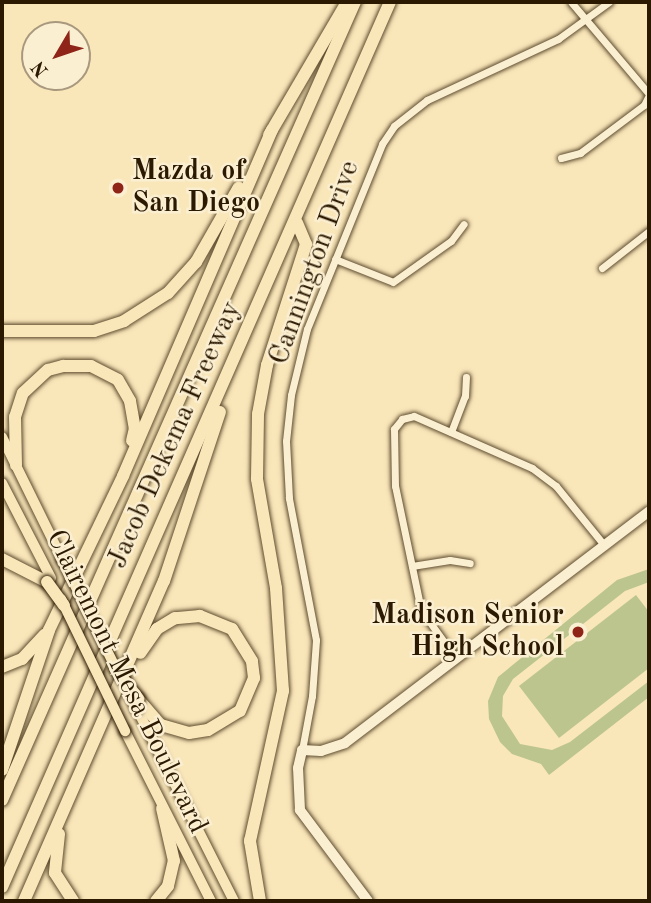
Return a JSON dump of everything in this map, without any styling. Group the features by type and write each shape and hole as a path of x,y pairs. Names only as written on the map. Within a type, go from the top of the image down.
{"highway":[{"path":"2,331 94,331 124,321 168,293 196,262 347,2"},
{"name":"Jacob Dekema Freeway","path":"2,800 355,2"},
{"name":"Jacob Dekema Freeway","path":"2,887 297,223 390,2"},
{"path":"2,770 50,630 123,476 272,130"},
{"path":"260,901 250,841 283,691 275,588 257,479 258,414 267,365 306,244 297,223"},
{"path":"24,901 192,504 237,358"},
{"path":"16,465 15,417 23,393 48,370 79,364 107,372 130,401 135,428 123,476"},
{"path":"2,559 49,580 64,605"},
{"path":"200,616 216,620 232,629 253,661 250,695 240,711 208,730 189,733 161,724 138,704 120,670 157,629 175,618 200,616"},
{"path":"2,667 22,659 50,630"},
{"path":"71,793 55,856 55,873 73,901"},
{"path":"156,901 168,886 174,861 162,808"}],"main road":[{"name":"Clairemont Mesa Boulevard","path":"2,436 120,670"},
{"name":"Clairemont Mesa Boulevard","path":"2,483 49,580"},
{"name":"Clairemont Mesa Boulevard","path":"64,605 162,808 211,901"},
{"name":"Clairemont Mesa Boulevard","path":"138,704 234,901"}],"street":[{"path":"561,158 580,153 644,105 649,95 588,18 571,2"},
{"name":"Cannington Drive","path":"302,750 312,696 316,640 289,498 286,440 291,395 307,329 382,144 394,127 427,100 558,39 609,2"},
{"path":"335,259 393,282 451,241 464,224"},
{"path":"602,268 649,231"},
{"path":"451,432 465,396 466,377"},
{"path":"455,657 421,610 395,486 394,429 402,419 414,416 545,476 605,546"},
{"path":"368,901 300,810 302,750 321,751 345,743 649,511"},
{"path":"412,566 450,560 470,563"}],"green space":[{"path":"649,569 649,582 625,591 513,679 503,696 502,716 520,744 552,750 570,742 649,681 649,697 549,775 541,764 512,754 500,742 489,719 488,701 498,677 617,580"},
{"path":"636,595 649,612 649,668 559,738 519,686"}],"place":[{"name":"Mazda of San Diego","path":"118,188"},
{"name":"Madison Senior High School","path":"578,632"}]}
